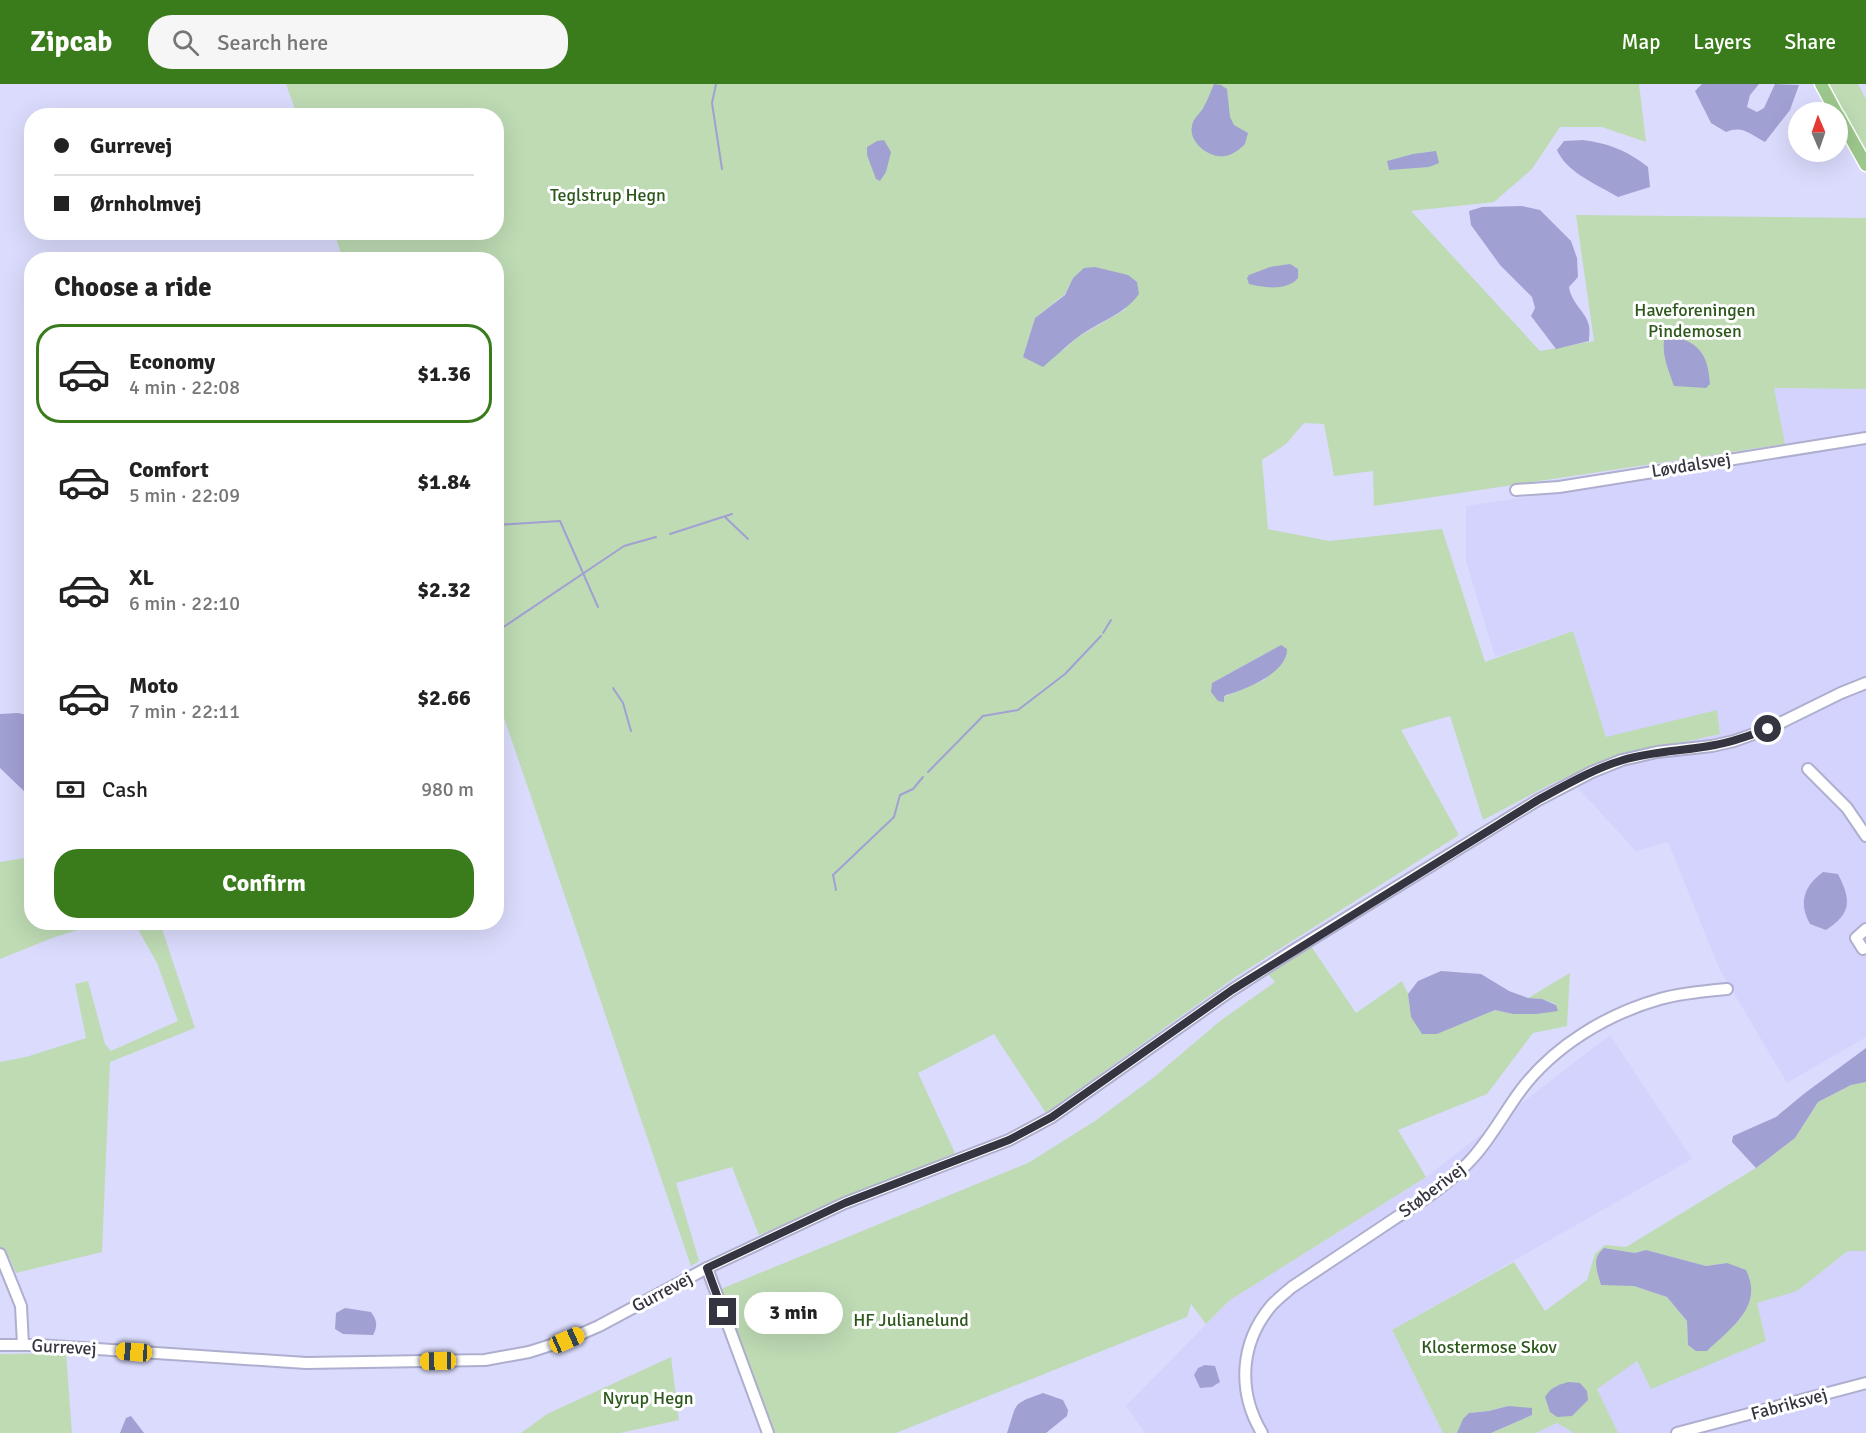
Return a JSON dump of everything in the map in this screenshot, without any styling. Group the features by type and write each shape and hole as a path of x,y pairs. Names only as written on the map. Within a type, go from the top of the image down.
{"main road":[{"path":"1821,84 1831,102"},
{"path":"1848,133 1866,165"}],"street":[{"name":"Løvdalsvej","path":"1516,490 1558,487 1866,438"},
{"name":"Gurrevej","path":"0,1345 306,1363 485,1360 528,1352 567,1340 707,1268 845,1203 1009,1140 1052,1117 1232,990 1291,952 1538,800 1592,772 1622,760 1657,752 1712,746 1734,741 1768,729 1866,683"},
{"path":"1808,769 1847,808 1866,836"},
{"path":"1863,949 1856,938 1866,929"},
{"name":"Støberivej","path":"1262,1433 1247,1400 1244,1374 1248,1348 1257,1325 1272,1304 1292,1287 1440,1189 1468,1163 1489,1137 1521,1089 1540,1067 1565,1045 1630,1009 1660,999 1727,989"},
{"path":"0,1254 21,1306 23,1345"},
{"path":"707,1268 768,1433"},
{"name":"Fabriksvej","path":"1677,1433 1866,1383"}],"shaded area":[{"path":"1214,84 1227,89 1230,117 1234,125 1248,133 1245,144 1239,150 1225,156 1213,155 1201,148 1193,138 1192,132 1193,121 1204,107"},
{"path":"1702,84 1759,84 1750,95 1747,107 1757,112 1764,108 1775,84 1799,85 1793,102 1788,102 1788,113 1765,142 1746,131 1737,129 1726,132 1711,123 1695,91"},
{"path":"884,140 891,152 886,172 880,181 876,179 867,155 867,147"},
{"path":"1583,140 1617,149 1640,161 1648,167 1650,187 1618,197 1592,183 1568,165 1557,150 1564,141"},
{"path":"1436,151 1439,163 1429,167 1389,170 1387,161"},
{"path":"1522,206 1540,210 1571,241 1577,258 1578,277 1569,287 1573,299 1587,321 1589,341 1556,349 1531,316 1535,308 1532,297 1500,265 1471,225 1469,211 1482,207"},
{"path":"1290,264 1298,269 1298,278 1288,285 1269,287 1249,284 1247,278 1249,275 1270,267"},
{"path":"1095,267 1128,275 1137,282 1139,294 1118,313 1078,337 1043,367 1023,357 1035,318 1065,295 1073,278 1084,268"},
{"path":"1680,338 1695,346 1703,355 1708,368 1710,384 1706,388 1674,386 1665,358 1664,340"},
{"path":"1773,388 1866,389 1866,1037 1787,1083 1719,968 1668,842 1636,851 1576,786 1608,759 1720,734 1717,711 1606,737 1573,631 1495,657 1466,561 1466,506 1787,458"},
{"path":"1281,645 1287,649 1285,658 1273,673 1226,695 1224,702 1218,701 1211,692 1212,683"},
{"path":"0,714 24,714 24,791 0,768"},
{"path":"1823,872 1838,874 1847,899 1845,912 1841,918 1826,930 1810,924 1804,909 1807,889"},
{"path":"1441,971 1481,974 1509,991 1556,1005 1558,1011 1513,1014 1495,1010 1437,1034 1422,1034 1411,1017 1408,994 1418,981"},
{"path":"1610,1035 1692,1159 1392,1330 1443,1433 1145,1433 1126,1406 1230,1300 1426,1177"},
{"path":"1866,1048 1866,1082 1851,1085 1818,1102 1795,1138 1756,1168 1732,1142 1733,1136 1776,1117"},
{"path":"1604,1248 1635,1253 1646,1250 1706,1266 1727,1263 1746,1270 1751,1295 1748,1305 1735,1325 1707,1351 1696,1351 1688,1345 1687,1321 1667,1297 1634,1286 1601,1285 1596,1261"},
{"path":"1849,1251 1866,1251 1866,1433 1618,1433 1596,1388 1637,1361 1651,1388 1766,1341 1757,1303 1797,1290"},
{"path":"345,1308 371,1312 376,1323 373,1335 343,1334 335,1329 336,1313"},
{"path":"1205,1365 1215,1366 1220,1382 1212,1387 1200,1388 1194,1375 1198,1368"},
{"path":"1568,1382 1580,1383 1587,1391 1588,1400 1572,1416 1557,1417 1550,1412 1545,1397 1555,1387"},
{"path":"1043,1393 1063,1400 1068,1410 1067,1416 1046,1433 1007,1433 1017,1406"},
{"path":"1508,1406 1532,1408 1532,1415 1491,1433 1457,1433 1463,1419 1469,1413"},
{"path":"131,1416 144,1433 120,1433 126,1418"},
{"path":"1557,1423 1574,1433 1536,1433"}],"green space":[{"path":"286,84 1639,84 1646,142 1602,127 1560,127 1532,169 1494,202 1411,211 1540,351 1594,341 1576,215 1866,218 1866,389 1774,388 1785,444 1374,506 1373,471 1334,476 1324,424 1304,423 1286,444 1262,460 1268,529 1329,541 1442,529 1485,662 1573,631 1606,737 1717,710 1720,734 1608,759 1551,784 1483,820 1450,716 1401,730 1459,835 1237,976 1046,1113 994,1034 918,1073 955,1153 759,1235 732,1167 676,1183 699,1261 691,1266 504,718 504,252 341,252 336,240 504,240 504,108 295,108","holes":["1073,278 1126,309 1078,337 1062,351 1023,357 1035,318 1065,294","1281,645 1277,667 1264,680 1224,697 1212,683"]},
{"path":"1828,84 1858,84 1866,99 1866,153 1848,120 1848,102 1838,102"},
{"path":"24,858 24,930 78,930 0,959 0,862"},
{"path":"138,930 162,930 195,1028 110,1062 102,1252 16,1273 9,1257 0,1259 0,1062 26,1057 86,1038 75,984 88,981 105,1044 111,1051 178,1021 157,963"},
{"name":"HF Julianelund","path":"1309,943 1356,1013 1402,981 1408,994 1411,1017 1437,1034 1495,1010 1513,1014 1557,1011 1556,1004 1542,999 1528,998 1570,973 1567,1026 1533,1033 1487,1094 1398,1130 1426,1177 1230,1300 1206,1324 1191,1304 1187,1317 896,1433 775,1433 721,1289 1028,1163 1095,1121 1153,1078 1220,1021 1275,982 1265,971"},
{"name":"Klostermose Skov","path":"1866,1082 1866,1251 1848,1251 1797,1291 1757,1303 1766,1341 1651,1389 1637,1361 1597,1389 1618,1433 1574,1433 1557,1423 1536,1433 1491,1433 1532,1415 1508,1406 1469,1413 1457,1433 1443,1433 1392,1330 1514,1262 1545,1311 1587,1280 1595,1254 1605,1245 1626,1247 1756,1168 1795,1138 1818,1102 1851,1085","holes":["1604,1248 1635,1253 1646,1250 1706,1266 1727,1263 1741,1318 1707,1351 1697,1351 1688,1345 1687,1321 1667,1297 1634,1286"]},
{"path":"66,1353 72,1433 0,1433 0,1354"},
{"name":"Nyrup Hegn","path":"671,1357 679,1420 620,1433 521,1433 547,1414"}],"waterway":[{"path":"716,84 712,103 722,169"},
{"path":"670,534 732,514"},
{"path":"725,517 748,539"},
{"path":"504,524 560,521 598,607"},
{"path":"504,627 624,546 656,537"},
{"path":"1103,633 1111,620"},
{"path":"928,772 983,716 1018,710 1065,674 1101,636"},
{"path":"613,688 623,703 631,731"},
{"path":"836,890 833,875 894,817 900,795 913,789 923,777"}],"route":[{"path":"723,1312 707,1268 845,1203 1009,1140 1052,1117 1232,990 1538,800 1592,772 1622,760 1657,752 1712,746 1768,729"}],"park label":[{"name":"Teglstrup Hegn","path":"608,195"},
{"name":"Haveforeningen Pindemosen","path":"1695,320"}]}
